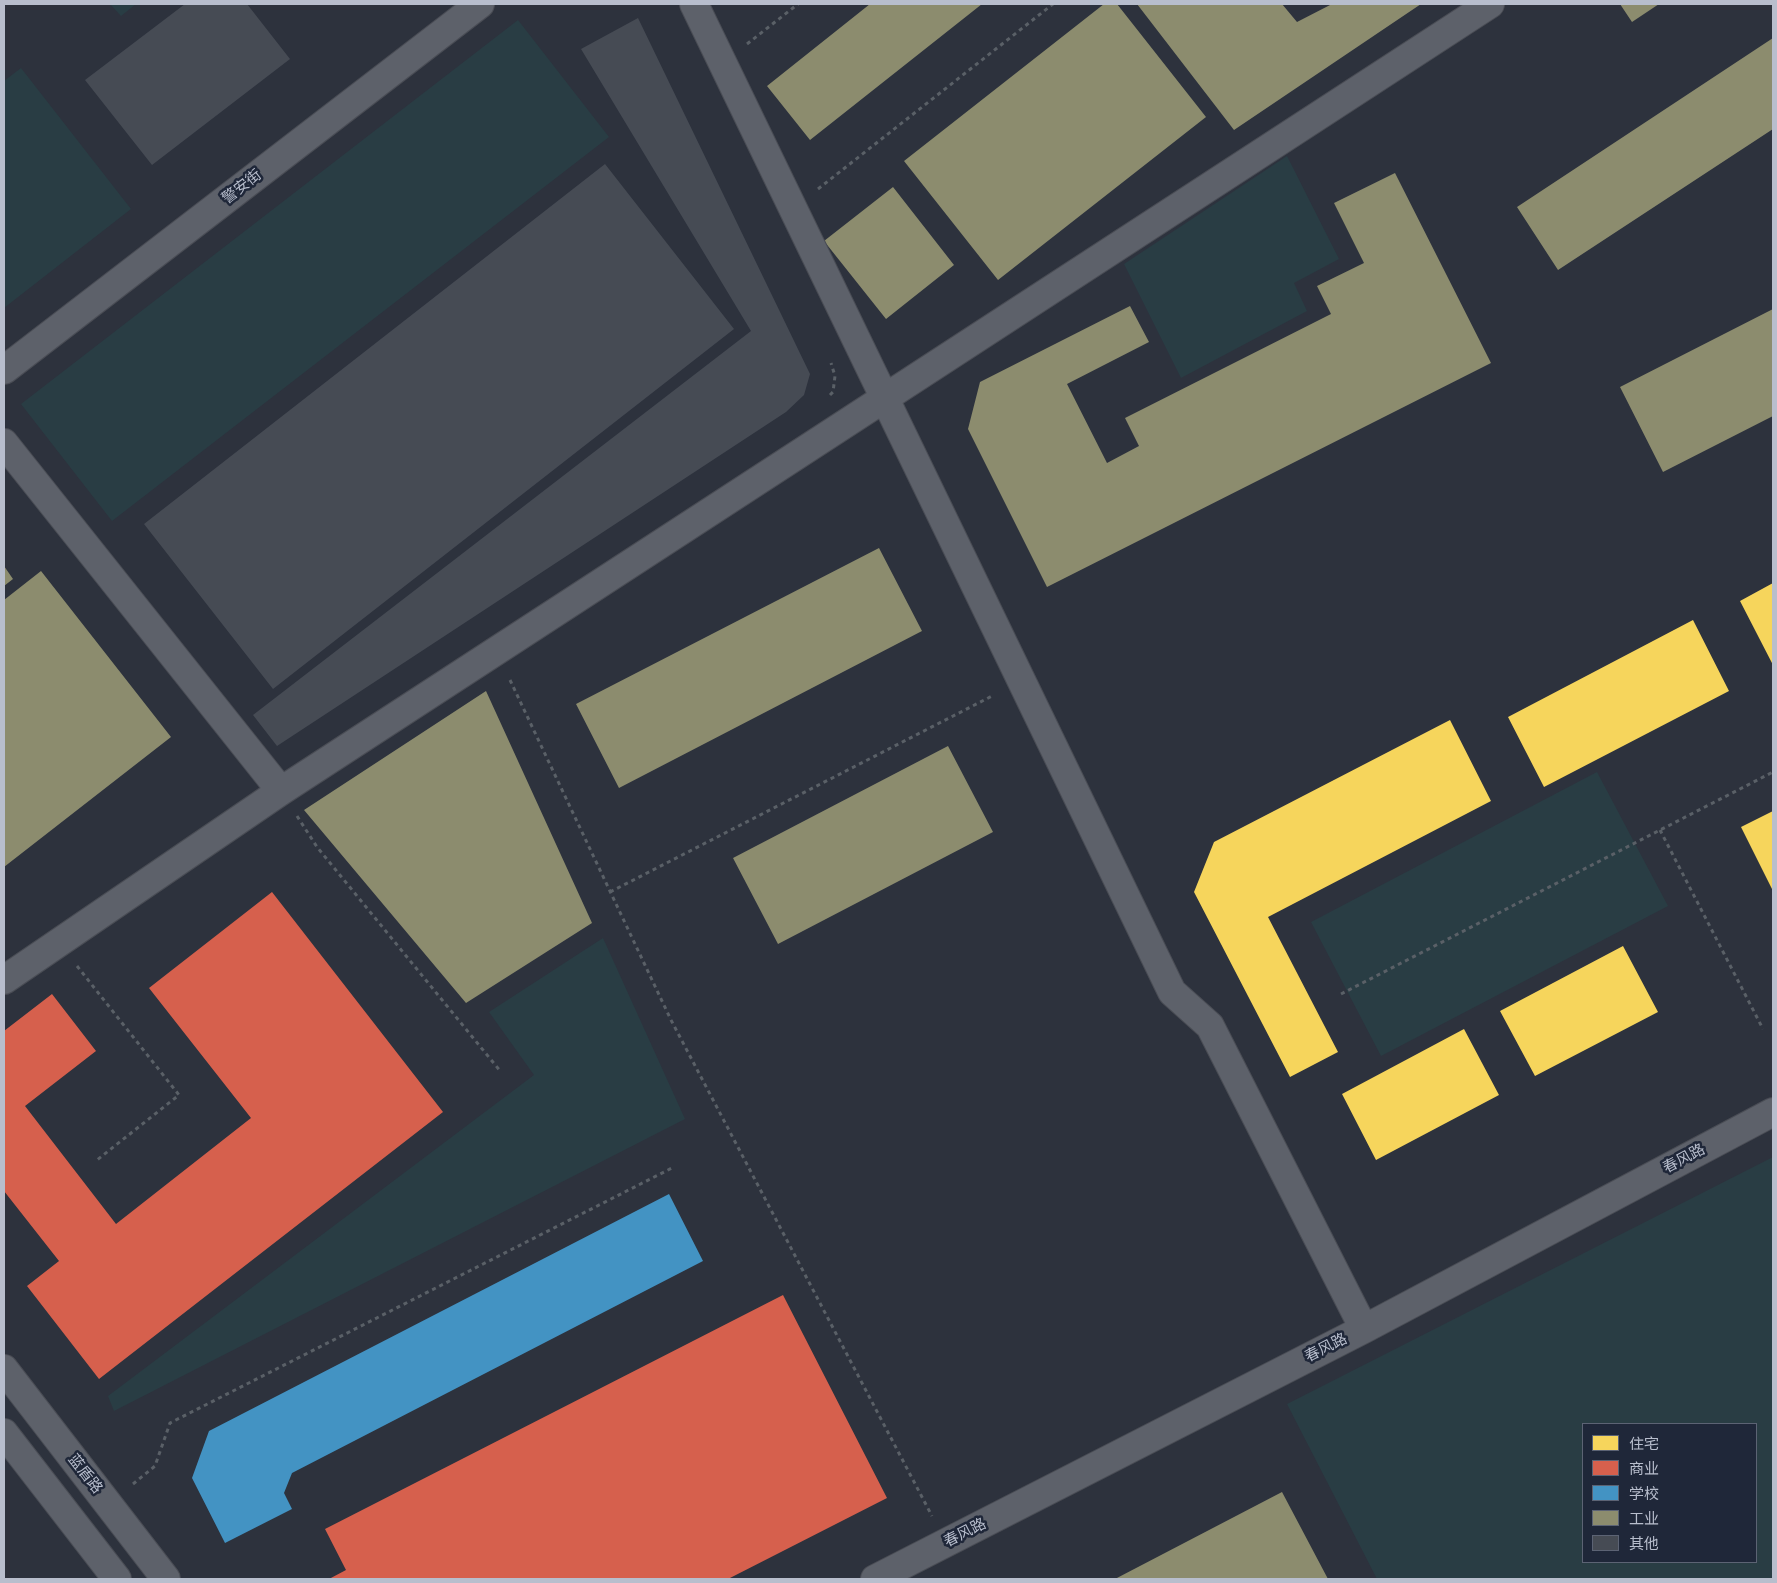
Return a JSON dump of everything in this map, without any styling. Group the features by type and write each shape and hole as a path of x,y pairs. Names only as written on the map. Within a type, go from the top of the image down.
{"street":[{"name":"警安街","path":"4,370 480,4"},
{"path":"694,4 1172,992 1210,1026 1364,1329"},
{"path":"4,980 281,791 1490,4"},
{"path":"4,443 281,791"},
{"name":"春风路","path":"875,1579 1364,1329 1773,1112"},
{"name":"蓝盾路","path":"4,1369 166,1579"},
{"path":"4,1433 117,1579"}],"path":[{"path":"723,63 798,4"},
{"path":"794,209 1053,4"},
{"path":"827,400 833,392 835,376 828,356"},
{"path":"496,651 671,1020 946,1543"},
{"path":"610,892 1022,681"},
{"path":"1341,994 1773,772"},
{"path":"281,791 318,847 500,1072"},
{"path":"1660,830 1763,1029"},
{"path":"58,942 179,1095 97,1160"},
{"path":"108,1504 155,1466 170,1423 672,1168"}],"shaded area":[{"path":"110,4 136,4 121,16"},
{"path":"518,20 609,137 112,521 21,404"},
{"path":"21,68 131,209 4,308 4,81"},
{"path":"1287,156 1339,259 1294,283 1307,311 1181,378 1124,264"},
{"path":"1597,772 1668,906 1381,1056 1311,922"},
{"path":"603,938 685,1119 114,1411 108,1396 534,1075 489,1012"},
{"path":"1773,1157 1773,1579 1377,1579 1287,1404"}],"building: 住宅":[{"path":"1773,583 1773,665 1740,601"},
{"path":"1693,620 1729,691 1544,787 1508,717"},
{"path":"1450,720 1491,801 1268,917 1338,1052 1290,1077 1194,892 1214,842"},
{"path":"1773,811 1773,891 1741,827"},
{"path":"1623,946 1658,1012 1535,1076 1500,1011"},
{"path":"1464,1029 1499,1095 1376,1160 1342,1094"}],"building: 商业":[{"path":"272,892 443,1112 99,1379 27,1286 59,1261 4,1191 4,1031 52,994 96,1051 25,1106 116,1224 251,1118 149,988"},
{"path":"783,1295 887,1498 728,1579 329,1579 346,1570 325,1529"}],"building: 学校":[{"path":"669,1194 703,1261 292,1473 284,1493 292,1509 225,1543 192,1478 209,1431"}],"building: 工业":[{"path":"870,4 982,4 810,140 767,86"},
{"path":"1104,4 1117,4 1206,117 998,280 904,161"},
{"path":"1137,4 1282,4 1297,22 1332,4 1421,4 1234,130"},
{"path":"1620,4 1659,4 1632,22"},
{"path":"1773,38 1773,129 1558,270 1517,207"},
{"path":"1395,173 1491,363 1047,587 968,429 980,382 1130,306 1149,342 1067,384 1107,463 1139,446 1125,418 1331,314 1317,286 1364,263 1334,203"},
{"path":"893,187 954,265 886,319 824,241"},
{"path":"1773,309 1773,416 1663,472 1620,387"},
{"path":"879,548 922,631 619,788 576,704"},
{"path":"4,566 13,579 4,586"},
{"path":"41,571 171,737 4,867 4,600"},
{"path":"486,691 592,923 466,1003 304,810"},
{"path":"948,746 993,832 778,944 733,858"},
{"path":"1282,1492 1328,1579 1115,1579"}],"building: 其他":[{"path":"185,4 247,4 290,59 152,165 85,80"},
{"path":"638,18 810,374 804,395 786,412 277,746 253,715 751,331 581,49"},
{"path":"605,164 734,329 273,689 144,524"}]}
